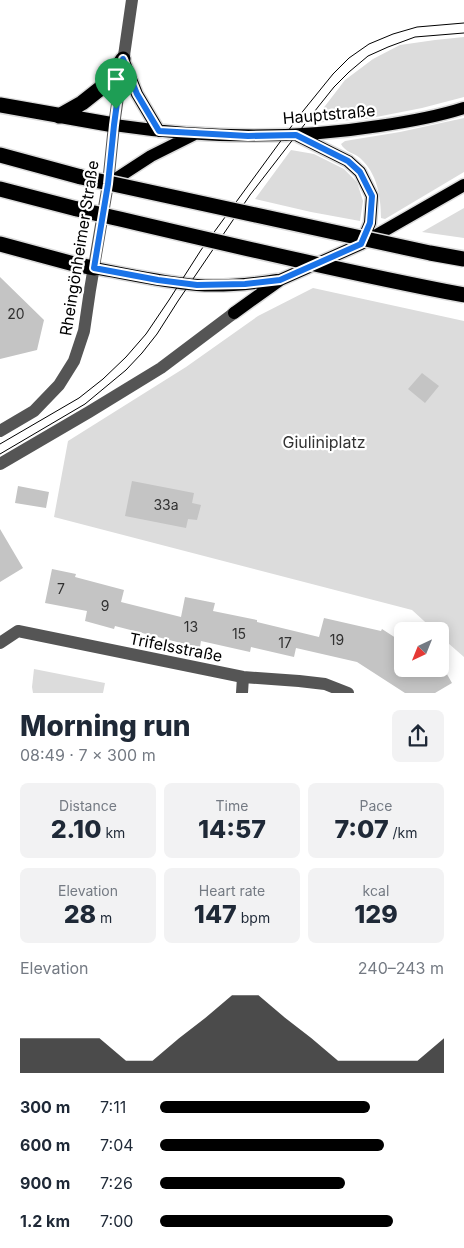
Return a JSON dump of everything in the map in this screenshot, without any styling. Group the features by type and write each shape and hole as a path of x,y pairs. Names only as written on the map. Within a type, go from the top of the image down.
{"highway":[{"path":"59,116 82,103 106,84 123,59"},
{"path":"0,105 114,125"},
{"path":"0,155 81,177 464,259"},
{"path":"0,189 262,253 464,295"},
{"path":"0,244 94,268"}],"main road":[{"path":"123,59 137,94 159,131"},
{"name":"Hauptstraße","path":"114,125 194,134 296,135 350,131 441,115 464,108"},
{"path":"108,184 151,156 194,134"},
{"path":"296,135 348,161 360,172 372,196 370,223 361,244"},
{"path":"234,313 280,280 361,244 464,185"},
{"path":"94,268 197,285 245,284 280,280"}],"street":[{"name":"Rheingönheimer Straße","path":"0,432 34,411 59,385 74,361 84,331 108,184 114,125 132,0"},
{"path":"0,464 161,368 234,313"},
{"name":"Trifelsstraße","path":"0,643 18,632 243,677 326,684 348,693"},
{"path":"242,693 243,677"}],"green space":[{"path":"464,37 464,97 422,108 366,119 312,123 345,80 373,59 400,45"},
{"path":"464,118 464,172 385,219 381,218 379,193 374,178 366,164 360,158 347,151 341,144 345,141 400,132"},
{"path":"291,150 314,154 344,169 357,182 363,201 360,221 255,199"},
{"path":"464,208 464,238 422,232"},
{"name":"Giuliniplatz","path":"313,288 464,321 464,657 449,644 449,622 425,622 412,610 54,517 68,441 186,367 258,316"},
{"path":"34,669 105,683 103,693 33,693"}],"building":[{"path":"0,277 44,320 37,350 0,359"},
{"path":"422,373 439,386 425,403 408,389"},
{"path":"132,481 194,493 192,503 201,505 197,520 188,519 186,528 125,516"},
{"path":"18,486 49,492 46,508 15,503"},
{"path":"0,529 23,568 0,582"},
{"path":"52,569 76,574 75,577 124,590 121,602 181,617 185,597 215,603 213,611 257,620 257,622 319,637 324,618 381,631 382,629 394,637 394,678 449,678 452,683 435,693 405,693 357,662 296,648 294,657 251,647 250,652 201,641 200,647 115,626 114,629 85,621 87,611 45,603"}],"tram line":[{"path":"0,444 79,398 126,357 146,334 201,250 299,116 333,74 349,58 369,44 393,34 417,27 464,23"},
{"path":"0,454 85,404 126,370 142,353 157,334 250,195 334,87 349,72 368,56 415,37 464,33"}],"route":[{"path":"123,59 137,94 159,131 248,136 296,135 348,161 360,172 372,196 370,223 361,244 280,280 245,284 197,285 94,268 108,184 116,109 123,59"}]}
